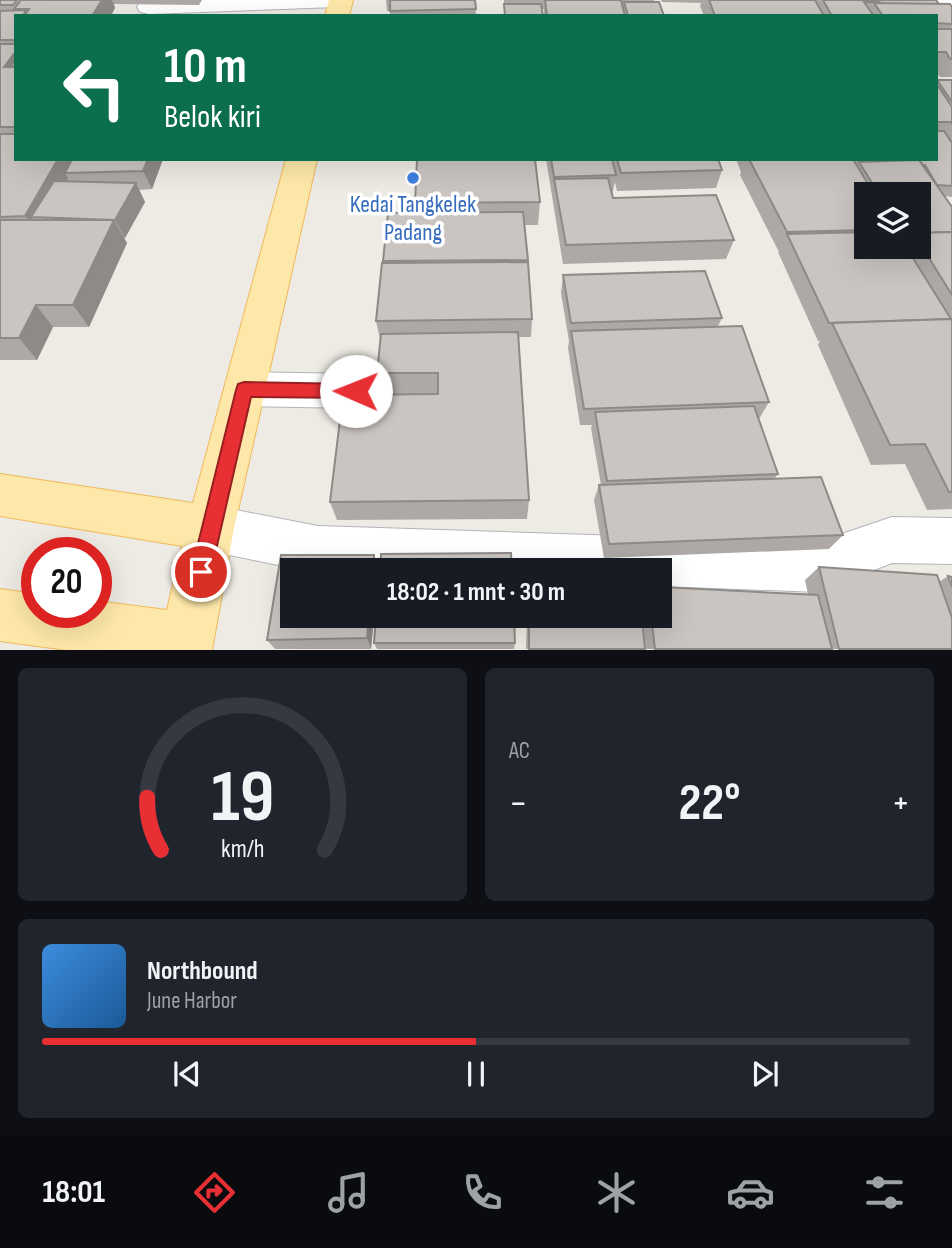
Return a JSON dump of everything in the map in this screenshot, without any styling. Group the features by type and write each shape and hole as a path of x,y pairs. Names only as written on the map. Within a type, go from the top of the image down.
{"main road":[{"path":"0,615 186,644 210,528 301,161"},
{"path":"0,495 210,528"}],"street":[{"path":"149,7 339,0"},
{"path":"944,0 952,8"},
{"path":"244,390 356,391"},
{"path":"210,528 318,551 801,567 818,567 892,540 952,541"}],"building":[{"path":"0,0 17,0 13,5 0,5"},
{"path":"21,0 102,0 93,14 25,14 29,9 14,9"},
{"path":"390,0 475,0 476,9 390,11"},
{"path":"545,0 621,0 624,14 547,14"},
{"path":"709,0 815,0 823,14 714,14"},
{"path":"823,0 881,2 864,2 873,14 831,14"},
{"path":"879,0 936,0 939,4 880,4"},
{"path":"624,2 659,2 663,14 627,14"},
{"path":"874,3 950,4 952,24 938,23 938,14 882,14"},
{"path":"504,4 541,4 543,14 505,14"},
{"path":"26,10 24,14 14,14 14,40 0,40 0,11"},
{"path":"938,29 952,29 952,59 946,52 938,52"},
{"path":"0,44 14,44 14,54 4,67 14,67 14,127 0,127"},
{"path":"938,80 952,80 952,102 938,81"},
{"path":"938,86 952,107 952,124 938,122"},
{"path":"938,131 944,131 952,143 952,186 937,185 920,161 938,161"},
{"path":"0,134 14,134 14,161 57,161 25,216 0,217"},
{"path":"71,161 147,161 143,171 65,173"},
{"path":"417,161 535,161 540,202 415,203"},
{"path":"551,161 612,161 616,175 554,177"},
{"path":"618,161 719,161 722,170 621,173"},
{"path":"750,161 854,161 867,182 854,182 854,230 787,232"},
{"path":"920,161 952,207 952,232 931,233 931,182 872,182 859,162"},
{"path":"608,178 613,198 716,195 734,240 566,245 554,179"},
{"path":"54,181 136,183 115,220 31,217"},
{"path":"523,212 528,260 383,261 388,213"},
{"path":"0,220 114,220 73,305 36,305 19,338 0,338"},
{"path":"854,232 854,259 914,259 951,319 829,323 787,234"},
{"path":"952,232 952,295 930,259 931,233"},
{"path":"528,262 532,319 376,321 382,263"},
{"path":"705,271 722,318 571,323 563,275"},
{"path":"952,319 952,492 949,492 925,444 890,445 832,323"},
{"path":"742,326 769,402 584,409 571,331"},
{"path":"518,332 529,500 330,502 343,395 438,394 438,373 377,373 381,334"},
{"path":"754,406 778,474 607,481 595,412"},
{"path":"821,477 843,535 609,544 599,485"},
{"path":"511,553 511,558 381,558 381,554"},
{"path":"281,555 374,555 374,558 281,558"},
{"path":"280,561 280,628 368,628 367,638 267,640"},
{"path":"819,567 937,575 952,618 952,649 839,649"},
{"path":"672,588 818,595 832,649 655,649 652,628 672,628"},
{"path":"375,628 514,628 515,643 374,643"},
{"path":"529,628 643,628 645,649 529,649"}],"place":[{"name":"Kedai Tangkelek Padang","path":"413,178"}],"route":[{"path":"201,572 244,390 356,391"}]}
